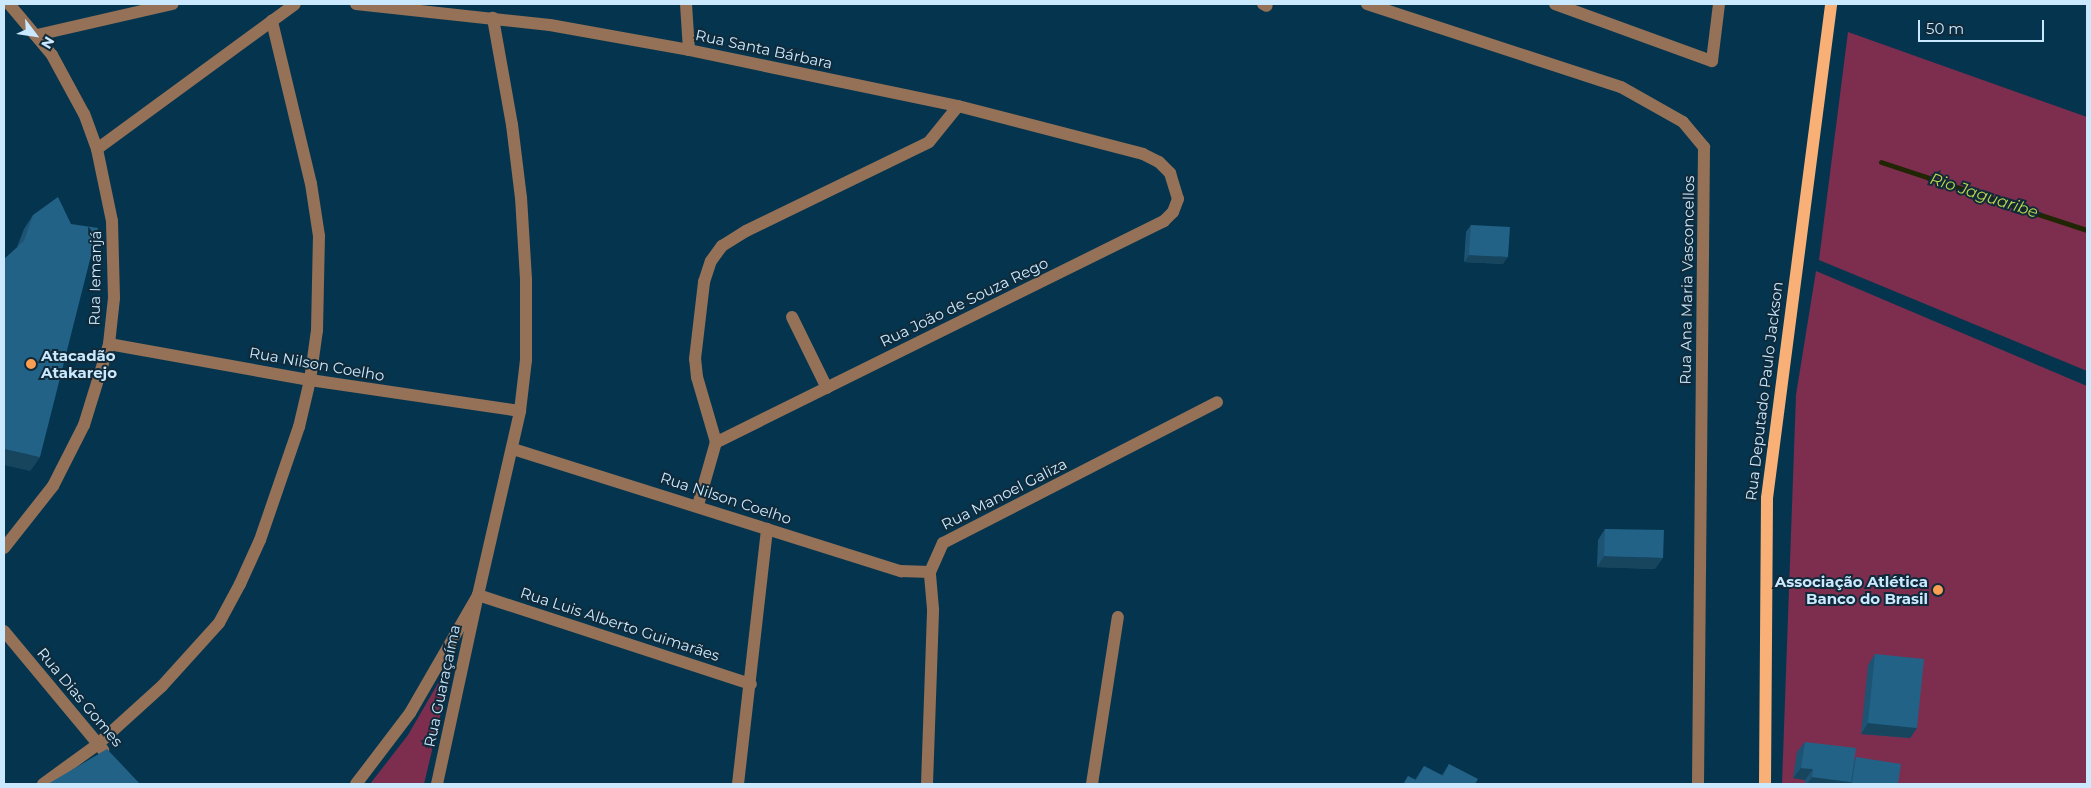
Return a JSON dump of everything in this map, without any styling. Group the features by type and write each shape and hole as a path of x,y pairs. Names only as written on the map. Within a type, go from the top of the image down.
{"main road":[{"name":"Rua Deputado Paulo Jackson","path":"1765,784 1767,498 1806,181 1831,4"}],"street":[{"path":"37,35 172,4"},
{"path":"97,149 295,4"},
{"name":"Rua Santa Bárbara","path":"356,4 492,18 689,50 958,106 1144,154 1159,162"},
{"path":"686,4 689,50"},
{"name":"Rua Ana Maria Vasconcellos","path":"1367,4 1621,87 1683,122 1704,147 1698,784"},
{"path":"1555,4 1712,61 1719,4"},
{"name":"Rua Iemanjá","path":"4,548 29,519 70,456 91,407 109,344 114,298 112,221 97,149 68,82 37,35 8,6"},
{"name":"Rua Guaraçaíma","path":"437,784 478,595 513,449 526,360 526,280 520,198 512,126 492,18"},
{"path":"43,784 98,744 193,655 218,622 240,584 260,540 285,473 310,380 317,330 319,236 311,184 272,21"},
{"path":"698,505 716,442 697,377 696,359 704,282 711,261 722,246 746,231 929,142 958,106"},
{"name":"Rua João de Souza Rego","path":"716,442 1164,221 1173,212 1178,199 1170,174 1159,162"},
{"path":"792,317 827,388"},
{"name":"Rua Nilson Coelho","path":"109,344 310,380 520,410"},
{"name":"Rua Manoel Galiza","path":"930,572 943,543 1217,402"},
{"name":"Rua Nilson Coelho","path":"513,449 698,505 901,571 930,572"},
{"path":"738,784 751,684 767,529"},
{"path":"927,784 934,610 930,572"},
{"path":"356,784 410,713 478,595"},
{"name":"Rua Luis Alberto Guimarães","path":"478,595 751,684"},
{"path":"1092,784 1118,617"},
{"name":"Rua Dias Gomes","path":"4,630 109,758"}],"shaded area":[{"path":"1848,32 2087,117 2087,371 1819,260"},
{"name":"Associação Atlética Banco do Brasil","path":"1816,271 2087,386 2087,784 1782,784 1796,395"},
{"path":"455,654 424,784 370,784 408,735"}],"building":[{"name":"Atacadão Atakarejo","path":"58,197 71,224 98,228 40,457 4,449 4,259 24,241 33,215"},
{"path":"1471,225 1510,227 1508,257 1469,255"},
{"path":"1605,529 1664,530 1663,558 1604,556"},
{"path":"1875,654 1924,659 1917,728 1868,723"},
{"path":"1805,742 1856,748 1851,782 1812,777 1813,769 1801,768"},
{"path":"107,749 140,784 48,784"},
{"path":"1856,757 1901,764 1898,784 1852,784"},
{"path":"1449,764 1478,779 1475,784 1404,784 1408,776 1416,780 1424,766 1443,776"}],"waterway":[{"name":"Rio Jaguaribe","path":"1881,162 2087,230"}],"place":[{"name":"Atacadão Atakarejo","path":"31,364"},
{"name":"Associação Atlética Banco do Brasil","path":"1938,590"}]}
